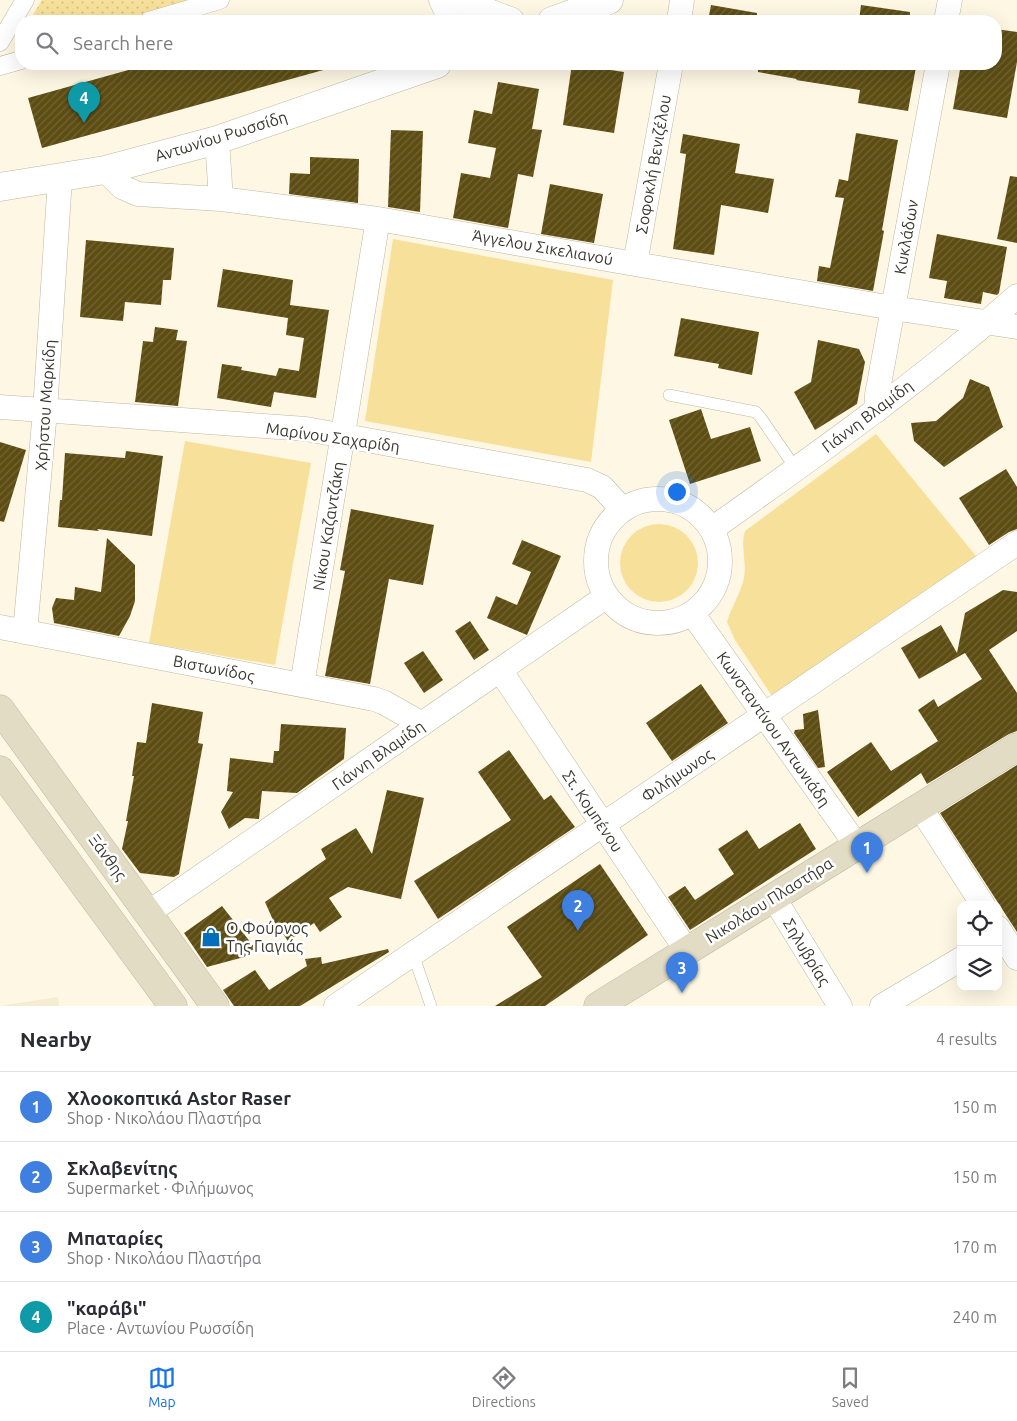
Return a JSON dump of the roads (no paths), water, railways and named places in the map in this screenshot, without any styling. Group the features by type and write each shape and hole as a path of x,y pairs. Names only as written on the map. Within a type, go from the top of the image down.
{"main road":[{"name":"Ξάνθης","path":"0,709 215,1006"},
{"name":"Νικολάου Πλαστήρα","path":"609,1003 687,951 1017,746"},
{"path":"0,770 172,1006"}],"street":[{"path":"16,15 25,0"},
{"path":"169,15 220,0"},
{"path":"442,0 448,15"},
{"path":"463,0 493,15"},
{"path":"568,15 609,0"},
{"path":"679,15 682,0"},
{"path":"947,15 950,0"},
{"path":"0,42 15,17"},
{"path":"0,66 15,62"},
{"name":"Αντωνίου Ρωσσίδη","path":"0,187 105,170 217,140 419,70"},
{"name":"Σοφοκλή Βενιζέλου","path":"635,264 670,70"},
{"name":"Κυκλάδων","path":"876,411 877,395 937,70"},
{"path":"217,140 221,199"},
{"name":"Άγγελου Σικελιανού","path":"105,170 122,187 138,194 221,199 378,218 635,264 1017,327"},
{"name":"Χρήστου Μαρκίδη","path":"25,632 45,411 60,178"},
{"name":"Νίκου Καζαντζάκη","path":"302,685 378,218"},
{"name":"Γιάννη Βλαμίδη","path":"712,529 876,411 1017,296"},
{"name":"Μαρίνου Σαχαρίδη","path":"0,407 294,428 343,436 592,482 602,487 623,510"},
{"path":"665,499 676,501 695,510 712,529 720,552 721,567 718,580 712,593 692,613 670,622 646,622 624,613 607,596 600,582 596,566 597,550 602,534 611,520 632,504 648,500 665,499"},
{"name":"Φιλήμωνος","path":"336,1006 1017,543"},
{"name":"Γιάννη Βλαμίδη","path":"148,913 607,596"},
{"name":"Κωνσταντίνου Αντωνιάδη","path":"692,613 857,846"},
{"name":"Βιστωνίδος","path":"0,627 374,699 422,724"},
{"name":"Στ. Κομπένου","path":"500,670 687,951"},
{"path":"920,807 980,901"},
{"name":"Σηλυβρίας","path":"774,898 840,1006"},
{"path":"1002,936 1017,958"},
{"path":"882,1006 957,961"}],"lane":[{"path":"669,395 756,412 796,469"},
{"path":"413,954 431,1006"}],"place":[{"name":"\"καράβι\"","path":"84,123"},
{"name":"Χλοοκοπτικά Astor Raser","path":"867,873"},
{"name":"Σκλαβενίτης","path":"578,931"},
{"name":"Ο Φούρνος Της Γιαγιάς","path":"211,937"},
{"name":"Μπαταρίες","path":"682,993"}]}
